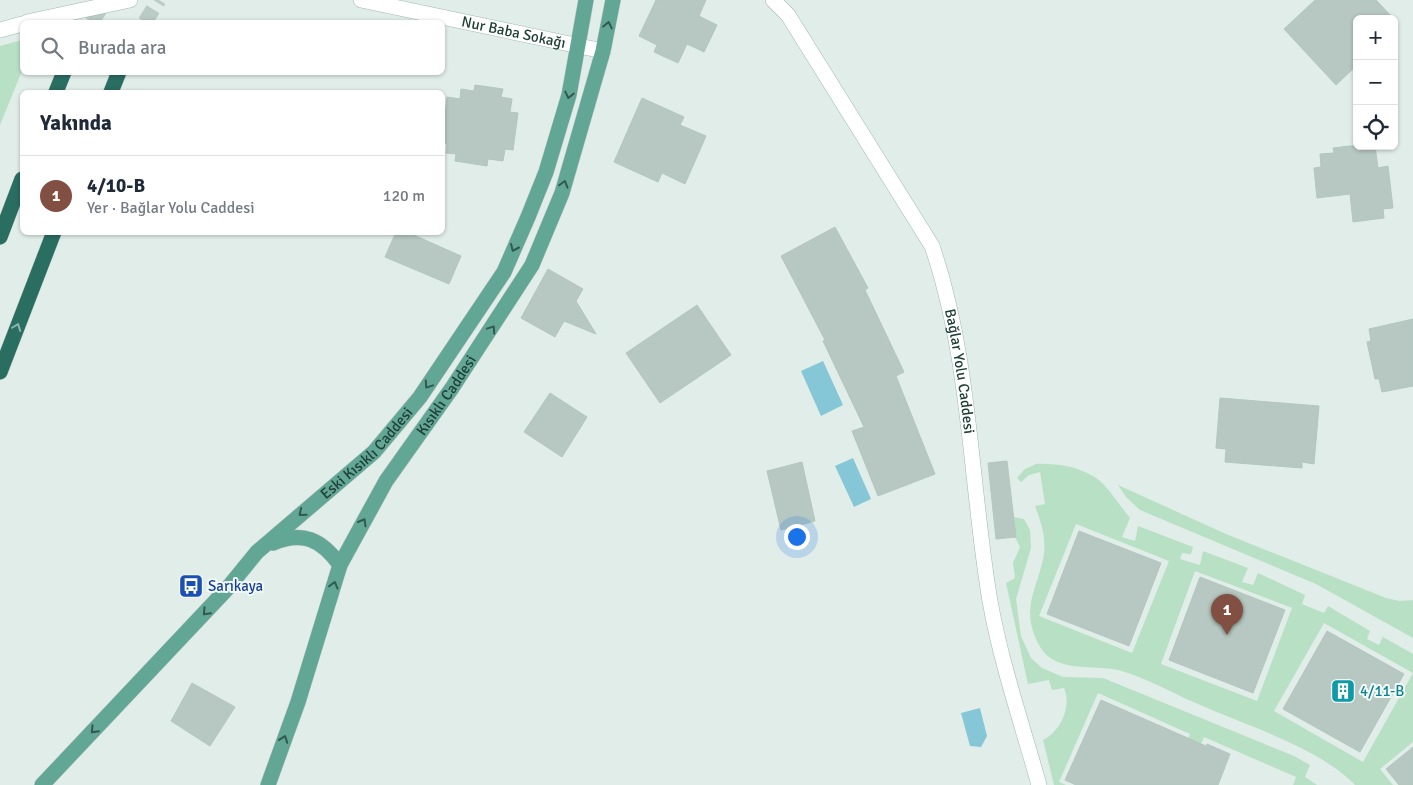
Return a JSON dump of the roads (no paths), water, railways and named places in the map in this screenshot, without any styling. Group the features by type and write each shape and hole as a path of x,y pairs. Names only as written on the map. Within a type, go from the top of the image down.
{"highway":[{"path":"57,90 63,75"},
{"path":"112,90 118,75"},
{"path":"0,237 20,184"},
{"path":"0,372 53,235"}],"main road":[{"path":"578,47 586,0"},
{"name":"Kısıklı Caddesi","path":"268,785 298,702 340,565 386,481 452,388 532,265 562,192 603,51 613,0"},
{"name":"Eski Kısıklı Caddesi","path":"42,785 226,590 260,549 374,452 420,397 504,272 546,172 569,95 578,47"},
{"path":"260,549 290,536 310,539 330,551 340,565"}],"street":[{"path":"36,20 130,0"},
{"name":"Nur Baba Sokağı","path":"361,0 603,51"},
{"name":"Bağlar Yolu Caddesi","path":"773,0 788,15 932,246 950,304 965,400 990,602 999,642 1039,785"},
{"path":"0,30 20,25"}],"water":[{"path":"823,361 843,405 821,416 801,371"},
{"path":"853,458 871,499 854,507 835,466"},
{"path":"980,708 987,736 981,747 970,746 961,713"}],"tunnel":[{"path":"93,20 106,0"},
{"path":"146,20 159,0"}],"place":[{"name":"Sarıkaya","path":"191,586"},
{"name":"4/10-B","path":"1227,635"},
{"name":"4/11-B","path":"1343,691"}]}
